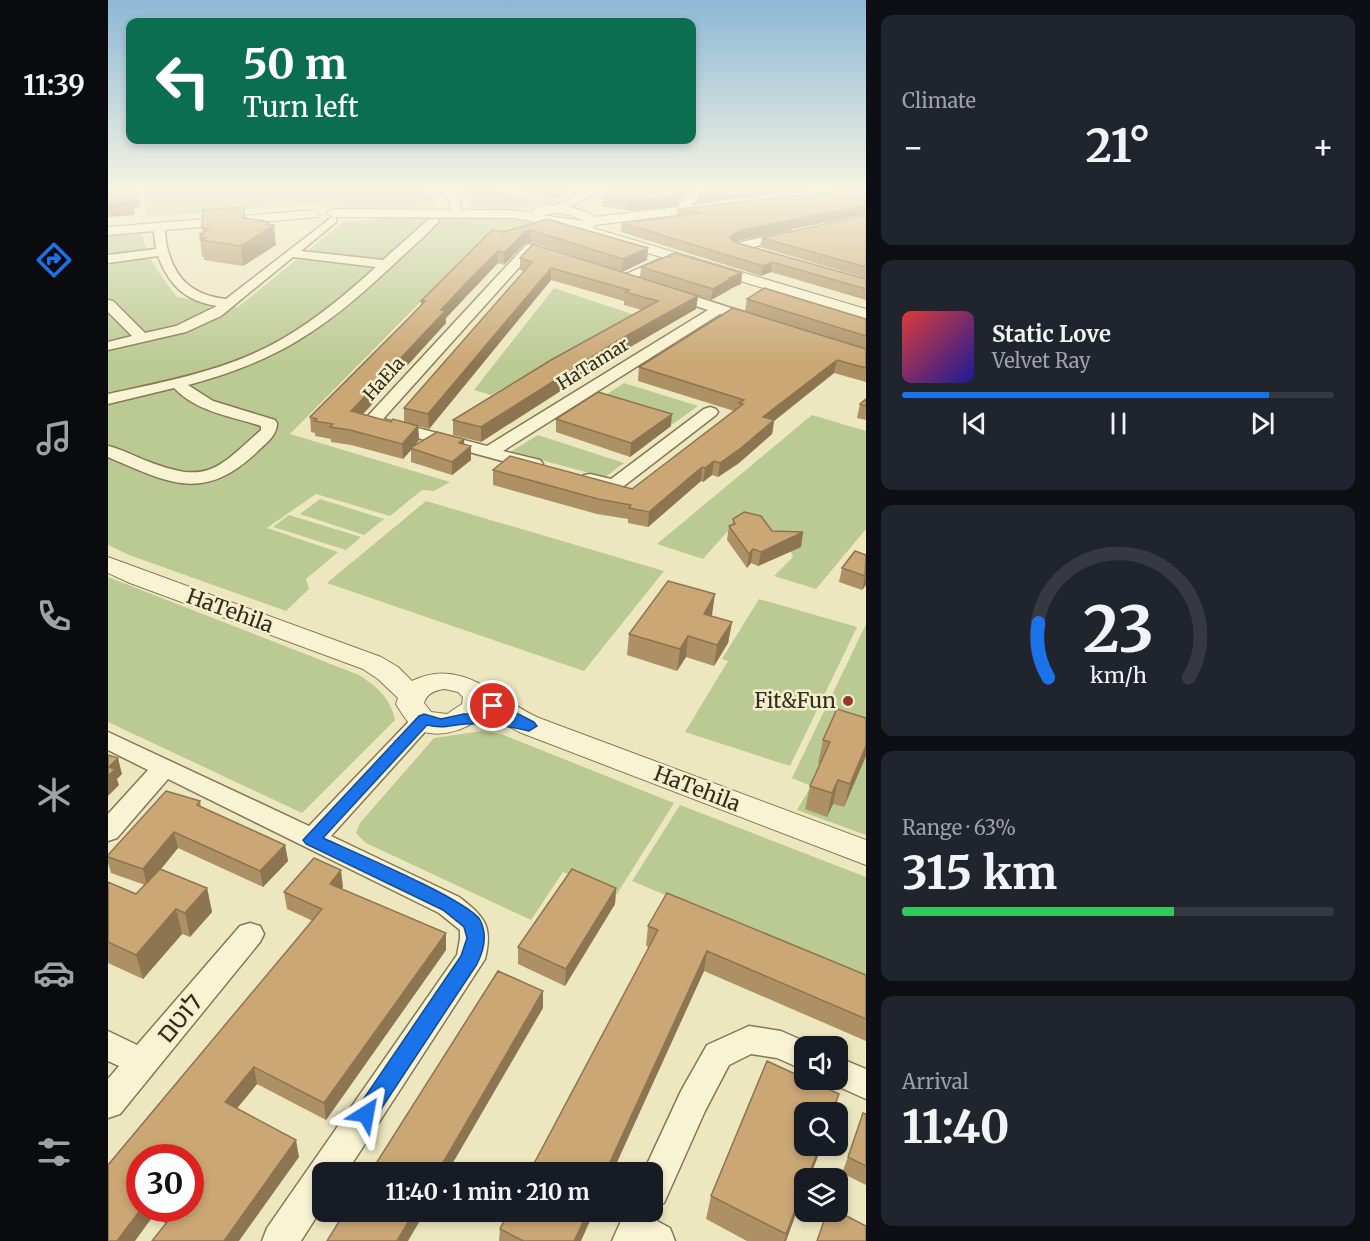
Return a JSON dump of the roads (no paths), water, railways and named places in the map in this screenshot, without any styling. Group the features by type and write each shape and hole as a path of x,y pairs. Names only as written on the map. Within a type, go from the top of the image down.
{"street":[{"path":"160,248 173,274 190,292 204,299 228,303"},
{"path":"108,346 143,339 194,323 228,303 295,248"},
{"path":"108,399 234,367 285,344 317,323 404,248"},
{"name":"HaEla","path":"549,468 372,421 530,248 561,258"},
{"path":"646,248 866,316"},
{"path":"740,248 758,253"},
{"path":"108,259 161,252"},
{"path":"291,253 386,264"},
{"path":"674,256 618,276 770,325"},
{"path":"108,304 143,339"},
{"name":"HaTamar","path":"489,452 718,309"},
{"path":"108,451 171,474 201,479 224,469 269,431 269,423 214,407 197,399 177,383"},
{"path":"571,474 614,485 710,412"},
{"name":"HaTehila","path":"108,564 139,578 352,655 446,680"},
{"name":"HaTehila","path":"352,655 388,673 418,708"},
{"path":"312,840 418,708 424,685 446,680 467,686 475,693 478,700 476,707 464,719 441,724 418,708"},
{"name":"HaTehila","path":"475,693 529,726 866,853"},
{"name":"HaTehila","path":"464,719 501,720 529,726"},
{"path":"108,740 449,905 472,923 476,938 470,959 333,1162"},
{"path":"108,831 164,768"},
{"name":"לוטם","path":"108,1103 250,934"},
{"path":"663,1167 718,1055 749,1040 781,1045 794,1051"},
{"path":"108,1045 142,1063"},
{"path":"848,1076 866,1085"},
{"path":"280,1241 312,1193"}],"place":[{"name":"Fit&Fun","path":"848,701"}]}
